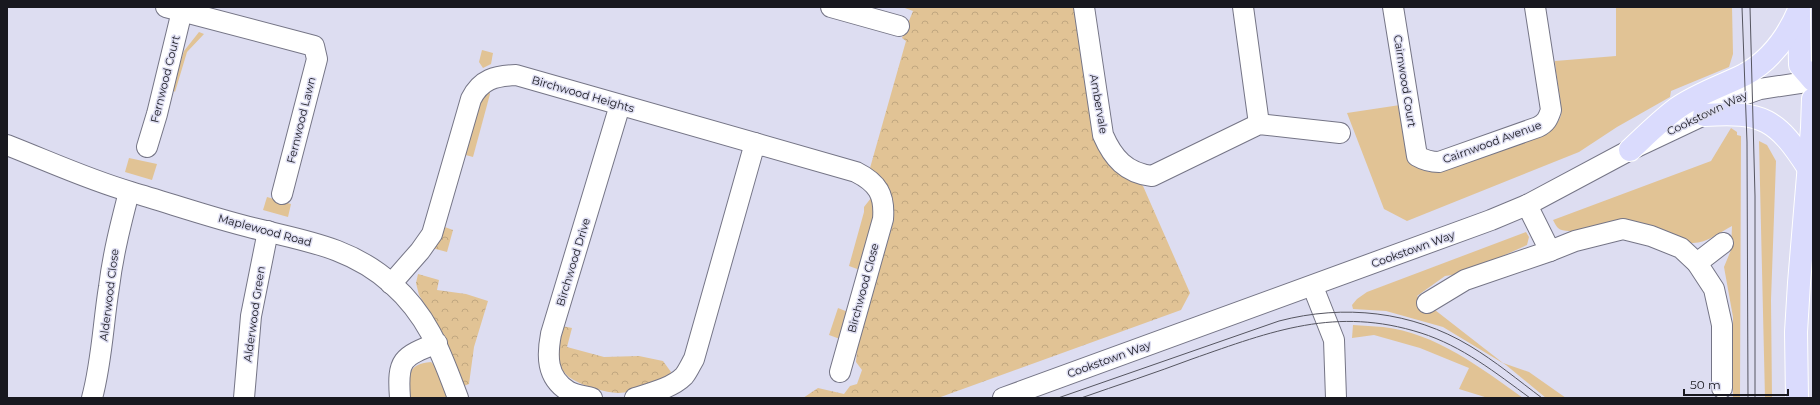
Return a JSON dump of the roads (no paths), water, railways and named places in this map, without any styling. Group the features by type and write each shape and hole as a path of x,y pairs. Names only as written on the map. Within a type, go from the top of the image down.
{"main road":[{"path":"1798,9 1800,65 1813,81"},
{"path":"1630,150 1676,109 1692,99 1745,75 1760,64 1772,53 1788,34 1798,9"},
{"path":"1797,398 1796,332 1811,165 1813,99"},
{"path":"1704,115 1746,114 1769,123 1786,137 1811,165"}],"street":[{"path":"831,7 899,26"},
{"name":"Ambervale","path":"1084,7 1103,135 1110,150 1119,161 1128,168 1142,174 1152,176 1259,124"},
{"path":"1243,7 1259,124 1340,133"},
{"name":"Cairnwood Court","path":"1393,7 1417,156"},
{"name":"Cairnwood Avenue","path":"1417,156 1424,160 1439,162 1544,124 1549,118 1551,110 1536,7"},
{"name":"Fernwood Lawn","path":"174,9 314,46 317,59 282,194"},
{"name":"Fernwood Court","path":"147,147 157,114 174,9"},
{"name":"Birchwood Heights","path":"391,284 432,234 471,99 477,88 492,78 516,75 856,172 870,179 878,188 884,204"},
{"name":"Cookstown Way","path":"1003,398 1150,344 1313,287 1453,235 1528,205 1630,150 1704,115 1726,101 1745,93 1760,89 1813,81"},
{"name":"Birchwood Drive","path":"592,398 568,391 557,381 550,369 548,353 551,334 620,105"},
{"path":"635,398 673,384 684,376 694,359 755,143"},
{"name":"Maplewood Road","path":"7,145 94,181 268,231 324,245 344,253 366,265 391,284 416,311 437,343 458,398"},
{"name":"Alderwood Close","path":"92,398 101,362 109,286 116,242 129,192"},
{"name":"Birchwood Close","path":"840,372 883,219 884,204"},
{"path":"1528,205 1550,251"},
{"path":"1427,303 1465,280 1550,251 1574,240 1623,230 1651,236 1681,248 1697,263 1714,288 1722,325 1722,388"},
{"name":"Alderwood Green","path":"244,398 251,316 268,231"},
{"path":"1697,263 1724,243"},
{"path":"1313,287 1334,340 1336,398"},
{"path":"400,398 400,368 406,358 437,343"}],"tram line":[{"path":"1742,7 1747,142 1748,398"},
{"path":"1750,7 1755,196 1755,398"},
{"path":"1058,398 1279,321 1303,316 1353,312 1401,318 1448,334 1488,358 1542,398"},
{"path":"1081,398 1250,339 1305,325 1332,322 1361,322 1390,325 1436,338 1478,361 1530,398"}]}
